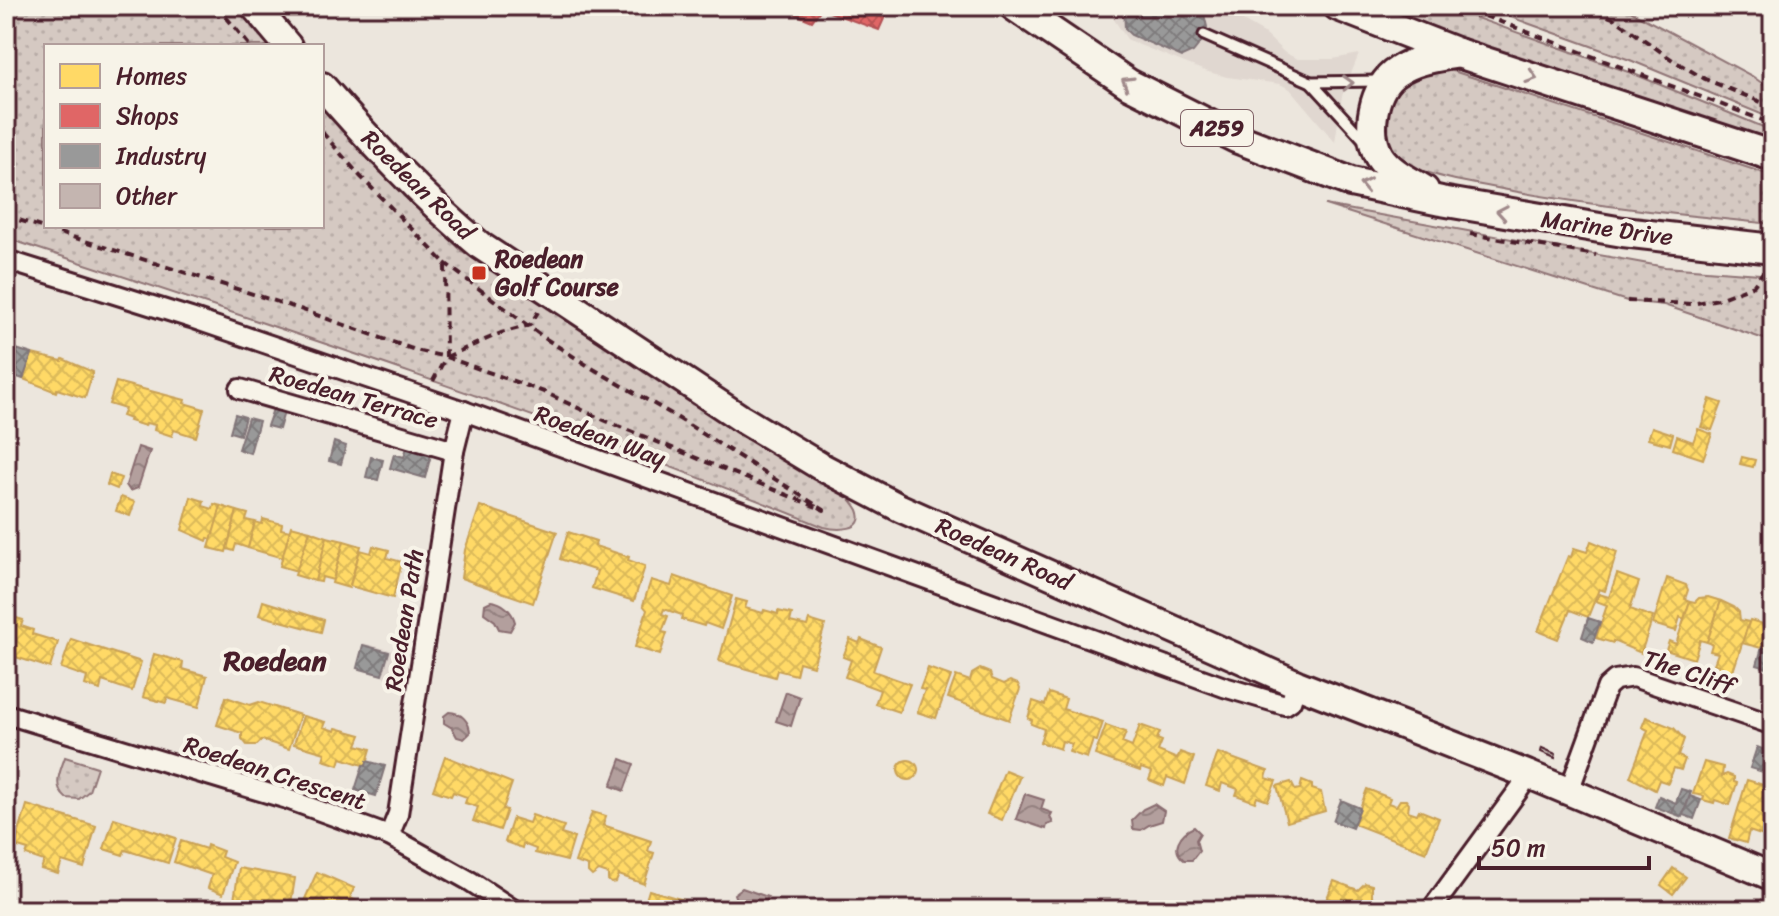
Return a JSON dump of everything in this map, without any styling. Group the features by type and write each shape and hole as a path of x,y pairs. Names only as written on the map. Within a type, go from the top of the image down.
{"main road":[{"path":"254,6 286,44"},
{"name":"Marine Drive","path":"1014,6 1129,84 1236,138 1351,182 1768,261"},
{"path":"1338,6 1458,53 1773,156"},
{"path":"1379,156 1372,136 1373,117 1386,81 1395,72 1415,62 1458,53"},
{"name":"Roedean Road","path":"324,88 382,154 455,225 549,293 820,466 900,508 1297,684 1569,791 1773,877"},
{"name":"Marine Drive","path":"1379,156 1392,170 1441,201"}],"street":[{"name":"Roedean Way","path":"6,260 191,318 424,397 1174,668 1285,705 1291,701 1297,684"},
{"name":"Roedean Terrace","path":"240,389 454,451"},
{"name":"Roedean Path","path":"389,836 398,814 454,451 464,411"},
{"path":"1174,668 1188,636"},
{"name":"The Cliff","path":"1569,791 1607,687 1621,678 1633,677 1773,725"},
{"name":"Roedean Crescent","path":"6,714 287,799 389,836 470,881 514,910"},
{"path":"1431,910 1521,787 1527,774"}],"lane":[{"path":"1204,35 1311,82 1379,156"},
{"path":"1311,82 1386,81"}],"path":[{"path":"217,6 248,44"},
{"path":"1458,6 1773,124"},
{"path":"1582,6 1615,19 1705,79 1773,107"},
{"path":"1743,6 1773,17"},
{"path":"6,216 297,308 544,392 606,421 824,510 590,367 445,263 324,134"},
{"path":"1627,301 1691,304 1719,299 1754,285 1768,261"},
{"path":"424,397 446,357 445,263"},
{"path":"446,357 501,333 530,325 549,293"}],"shaded area":[{"path":"6,6 239,6 271,44 44,44 44,228 324,228 324,105 398,189 462,251 611,349 845,493 860,517 849,528 824,527 520,411 6,238"},
{"path":"1105,6 1217,6 1264,33 1285,53 1298,59 1333,59 1359,54 1342,96 1335,142 1290,89 1280,84 1205,71 1137,44 1127,39"},
{"path":"1374,6 1443,6 1634,74 1773,131 1773,148 1648,106"},
{"path":"1480,6 1621,6 1752,76 1773,91 1773,119 1630,60"},
{"path":"1447,69 1773,176 1773,224 1637,210 1536,195 1457,180 1414,167 1403,160 1388,139 1385,127 1387,102 1392,91 1411,74"},
{"path":"1325,205 1665,267 1773,275 1773,342 1664,305 1627,301"},
{"path":"363,643 402,653 398,680 355,669"},
{"path":"65,757 97,767 89,791 79,799 66,798 59,789 58,779"}],"water":[{"path":"138,447 150,451 138,488 130,491 126,485"},
{"path":"491,601 503,605 512,614 515,622 510,631 499,629 495,621 484,613 485,604"},
{"path":"786,692 800,697 791,726 776,721"},
{"path":"449,712 467,722 470,733 464,739 457,737 452,728 444,723 444,716"},
{"path":"621,759 634,764 624,791 611,786"},
{"path":"1025,794 1044,800 1041,809 1052,813 1053,823 1046,829 1016,819"},
{"path":"1154,804 1164,811 1162,821 1141,830 1133,829 1132,820 1143,809"},
{"path":"1194,827 1200,833 1196,840 1199,851 1192,860 1184,860 1178,851 1178,842"},
{"path":"742,888 768,897 763,910 737,902 734,894"}],"building: Homes":[{"path":"32,354 63,359 93,372 85,398 57,389 56,392 23,379"},
{"path":"116,382 185,400 184,403 204,409 196,437 174,430 172,436 154,430 155,425 146,423 145,426 129,421 122,416 125,409 109,404"},
{"path":"1710,399 1722,403 1712,430 1701,427"},
{"path":"1652,427 1673,434 1670,445 1648,439"},
{"path":"1698,429 1712,434 1703,459 1673,449 1677,436 1693,442"},
{"path":"1742,457 1755,460 1753,467 1740,464"},
{"path":"110,474 121,478 117,489 107,485"},
{"path":"121,497 135,502 130,516 116,511"},
{"path":"191,497 204,501 203,506 213,509 214,504 221,506 212,539 208,538 207,541 182,530"},
{"path":"221,506 237,511 226,552 209,548"},
{"path":"480,506 557,532 533,603 461,578 465,550"},
{"path":"237,511 248,514 246,520 255,522 248,548 236,544 234,551 227,549"},
{"path":"263,519 282,524 281,529 290,531 283,558 248,548 255,522 262,524"},
{"path":"291,526 310,531 297,571 280,566"},
{"path":"310,531 327,537 315,581 295,575"},
{"path":"568,532 596,541 595,546 629,557 628,560 645,566 634,601 592,588 597,571 560,559"},
{"path":"327,537 344,541 333,580 322,577 321,582 315,581"},
{"path":"1768,540 1773,541 1773,560 1763,557"},
{"path":"344,541 361,546 349,588 332,583"},
{"path":"1591,541 1617,552 1605,591 1599,589 1588,617 1570,610 1558,639 1538,631 1568,556 1571,557 1574,548 1587,552"},
{"path":"373,546 389,550 387,558 402,562 393,598 350,586 360,550 371,553"},
{"path":"1617,574 1639,582 1630,609 1653,617 1641,653 1613,641 1596,638 1607,605 1596,601 1599,594 1609,597"},
{"path":"674,576 732,596 721,629 681,619 682,615 664,609 662,614 668,616 662,632 667,633 660,655 635,647 647,610 643,605 651,580 671,586"},
{"path":"1667,578 1686,585 1685,599 1690,601 1676,631 1653,624"},
{"path":"1708,597 1721,601 1707,642 1700,640 1694,659 1666,650 1669,641 1676,644 1690,601"},
{"path":"736,599 747,602 745,608 763,613 764,610 792,614 790,622 807,626 809,620 825,625 813,666 799,662 796,675 777,670 775,677 719,661"},
{"path":"263,601 324,620 321,632 259,615"},
{"path":"1721,601 1739,612 1740,620 1749,622 1728,687 1714,682 1719,665 1714,664 1718,653 1710,651 1712,644 1707,642"},
{"path":"6,615 23,620 21,626 33,630 32,634 58,642 50,668 6,654"},
{"path":"1750,620 1773,627 1773,651 1742,643"},
{"path":"71,639 141,662 132,691 102,681 100,690 85,685 87,677 61,668"},
{"path":"850,639 859,643 861,639 881,647 873,671 910,684 899,712 875,704 880,690 845,677 851,660 843,657"},
{"path":"154,654 183,662 182,669 207,676 199,707 167,698 166,703 143,697"},
{"path":"928,668 951,676 936,718 917,712 925,690 920,689"},
{"path":"980,669 1004,684 1010,681 1018,684 1020,689 1009,720 948,698 956,676 970,681 972,674"},
{"path":"1049,693 1066,699 1063,709 1103,722 1087,758 1069,752 1072,744 1062,741 1060,749 1040,742 1044,729 1031,724 1032,720 1028,718 1033,701 1045,705"},
{"path":"226,697 250,705 259,702 300,715 289,749 262,740 257,745 247,745 242,733 217,725"},
{"path":"303,716 325,722 323,727 335,731 336,728 361,735 357,745 371,749 366,766 341,758 339,765 323,760 325,753 294,744"},
{"path":"1646,717 1674,728 1684,739 1678,756 1685,759 1681,770 1674,768 1668,783 1659,780 1655,790 1630,777 1648,730 1642,727"},
{"path":"1106,725 1126,732 1122,743 1132,747 1140,725 1160,732 1157,739 1162,741 1158,751 1177,759 1180,752 1194,757 1185,784 1167,777 1164,786 1149,780 1152,772 1141,768 1140,771 1095,755"},
{"path":"1218,753 1268,771 1266,778 1276,781 1268,801 1257,797 1255,802 1236,795 1238,789 1222,783 1220,791 1206,786"},
{"path":"445,756 512,783 500,830 473,821 478,807 465,803 467,797 433,790"},
{"path":"908,760 915,763 918,770 915,777 908,780 901,777 898,770 901,763"},
{"path":"1704,762 1723,767 1722,776 1727,774 1734,777 1737,783 1730,805 1703,800 1704,796 1693,794"},
{"path":"1005,770 1020,776 1002,820 987,814"},
{"path":"1747,780 1773,788 1773,839 1749,831 1746,843 1729,838"},
{"path":"1302,781 1321,792 1325,811 1287,822 1277,786 1291,782 1295,790 1300,789"},
{"path":"1367,789 1390,798 1388,803 1396,806 1400,800 1406,800 1408,811 1417,814 1419,810 1439,818 1426,852 1354,824"},
{"path":"27,805 96,826 84,868 62,861 58,874 41,869 44,861 26,855 28,850 15,846"},
{"path":"592,812 606,816 603,825 651,841 648,851 654,853 644,884 619,875 616,882 611,883 608,874 599,871 592,876 588,866 575,862"},
{"path":"532,815 564,826 561,834 574,838 567,861 535,853 536,849 523,844 522,848 505,842 513,818 529,823"},
{"path":"114,818 176,838 168,863 125,850 123,855 104,849"},
{"path":"6,823 13,825 6,847"},
{"path":"181,841 223,851 221,857 234,862 223,894 208,888 212,875 174,862"},
{"path":"239,868 295,878 290,910 255,907 255,903 234,900"},
{"path":"1673,868 1686,877 1673,894 1661,885"},
{"path":"317,872 354,888 350,898 371,910 300,910"},
{"path":"1334,881 1358,890 1365,883 1372,885 1372,897 1380,900 1376,910 1322,910"},
{"path":"649,890 687,901 685,910 643,910"}],"building: Shops":[{"path":"796,6 871,6 887,12 879,30 821,9 812,21 793,13"}],"building: Industry":[{"path":"1124,6 1202,6 1207,27 1193,52 1182,57 1131,35 1125,29"},
{"path":"13,348 32,354 23,379 6,373"},
{"path":"273,409 284,412 279,429 267,426"},
{"path":"235,414 245,417 240,435 230,432"},
{"path":"248,418 259,421 250,453 238,449"},
{"path":"334,442 346,446 341,464 329,461"},
{"path":"408,444 432,451 425,478 390,468 394,454 404,457"},
{"path":"371,457 383,460 378,480 366,477"},
{"path":"1588,618 1600,622 1593,642 1582,637"},
{"path":"363,645 389,652 382,675 357,668"},
{"path":"1762,647 1773,651 1773,670 1757,665"},
{"path":"1757,747 1773,753 1773,775 1750,768"},
{"path":"367,761 385,766 376,796 355,790"},
{"path":"1681,789 1691,792 1682,817 1672,813"},
{"path":"1659,796 1676,803 1672,813 1655,807"},
{"path":"1690,796 1701,800 1694,819 1683,815"},
{"path":"1341,800 1360,808 1352,828 1333,821"}],"building: Other":[{"path":"1542,748 1556,754 1555,758 1541,752"}],"place":[{"name":"Roedean Golf Course","path":"479,273"}],"district":[{"name":"Roedean","path":"275,660"}]}
